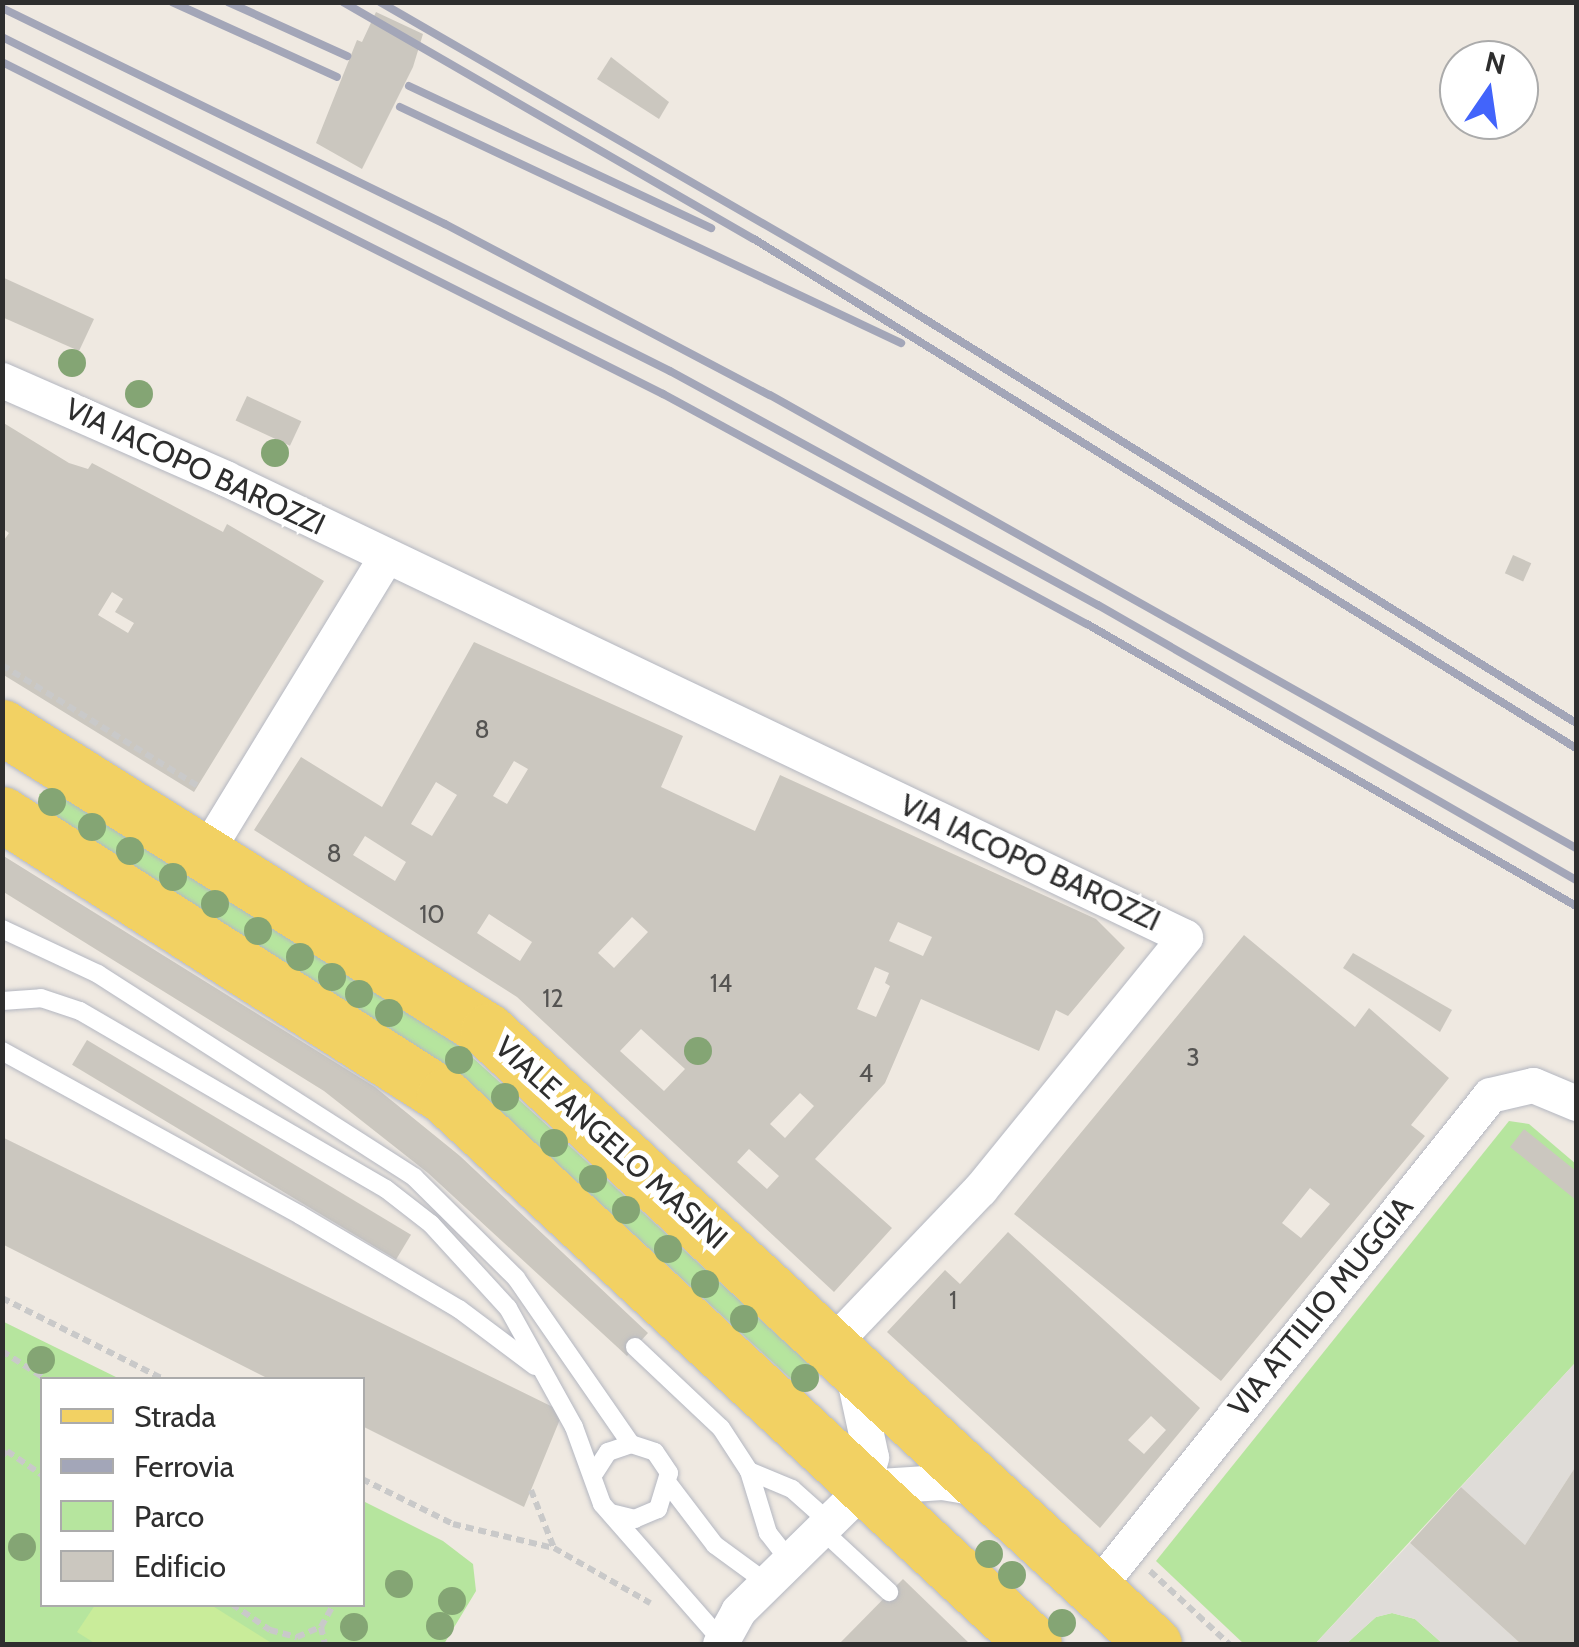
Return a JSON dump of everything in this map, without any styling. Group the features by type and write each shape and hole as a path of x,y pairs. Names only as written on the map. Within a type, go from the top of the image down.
{"main road":[{"name":"VIALE ANGELO MASINI","path":"9,746 206,852 488,1031 1154,1644"},
{"path":"2,814 423,1080 838,1513 1034,1644"}],"street":[{"name":"VIA IACOPO BAROZZI","path":"2,380 1185,937 980,1189 839,1352"},
{"path":"206,852 386,558"},
{"name":"VIA ATTILIO MUGGIA","path":"1094,1590 1490,1095 1533,1085 1576,1104"},
{"path":"723,1643 738,1611 838,1513 871,1457 866,1414 839,1352"},
{"path":"838,1513 942,1482 986,1490"}],"lane":[{"path":"2,928 98,974 414,1177 516,1278 632,1444 664,1462 670,1486 715,1545 778,1572"},
{"path":"2,1001 41,998 80,1011 405,1202 494,1287 551,1383 595,1472 596,1495 723,1643"},
{"path":"2,1050 459,1309 551,1383"},
{"path":"634,1348 721,1428 749,1471 778,1572"},
{"path":"595,1472 608,1452 632,1444"},
{"path":"749,1471 838,1513 889,1592"},
{"path":"610,1512 647,1516 670,1486"}],"path":[{"path":"2,665 198,786"},
{"path":"2,1298 159,1377"},
{"path":"2,1351 41,1377"},
{"path":"4,1451 40,1474"},
{"path":"365,1480 452,1524 554,1548 658,1608"},
{"path":"530,1490 554,1548"},
{"path":"1142,1563 1230,1644"},
{"path":"237,1607 284,1636 322,1627"},
{"path":"325,1644 322,1627 332,1607"}],"green space":[{"path":"53,790 461,1047 818,1372 802,1389 466,1080 43,809 39,794"},
{"path":"1509,1121 1529,1124 1576,1164 1576,1362 1315,1644 1244,1644 1156,1561"},
{"path":"2,1321 116,1377 40,1377 40,1607 365,1607 365,1502 443,1541 473,1564 476,1591 444,1644 3,1644"},
{"path":"94,1607 214,1607 273,1644 96,1644 77,1632"},
{"path":"1392,1613 1415,1619 1443,1644 1346,1644 1376,1617"}],"shaded area":[{"path":"1576,1362 1576,1466 1525,1545 1461,1487"},
{"path":"1410,1543 1521,1644 1443,1644 1415,1619 1392,1613 1376,1617 1346,1644 1315,1644"}],"building":[{"path":"376,12 423,34 413,67 362,169 316,143 357,40 362,42"},
{"path":"611,57 669,102 659,119 597,79"},
{"path":"2,277 94,319 79,351 2,317"},
{"path":"247,396 301,421 290,446 236,420"},
{"path":"2,422 69,463 88,469 92,463 223,532 227,524 324,581 194,792 2,674 2,543 9,533 2,528","holes":["112,592 123,599 115,612 134,623 128,633 98,615"]},
{"path":"1513,555 1531,563 1523,581 1505,573"},
{"path":"474,642 683,736 661,787 755,831 780,775 1096,919 1125,948 1068,1016 1056,1010 1039,1051 921,999 885,1083 815,1159 892,1228 834,1292 517,997 254,830 301,757 382,807","holes":["514,761 528,769 507,804 493,796","436,782 457,795 432,836 411,824","365,836 406,862 395,881 353,855","489,914 532,942 520,961 477,933","632,917 648,932 614,968 598,953","898,922 932,937 923,956 889,941","875,967 889,973 885,983 890,986 876,1017 857,1009","641,1029 685,1069 664,1091 620,1051","800,1093 814,1106 785,1138 770,1124","749,1149 779,1176 767,1189 737,1162"]},
{"path":"2,855 375,1087 460,1156 648,1333 627,1356 428,1173 324,1091 2,891"},
{"path":"1244,935 1355,1027 1369,1008 1449,1078 1411,1125 1425,1136 1221,1381 1014,1214","holes":["1310,1188 1330,1204 1301,1238 1282,1223"]},
{"path":"1353,953 1452,1010 1440,1032 1343,968"},
{"path":"87,1040 411,1235 396,1260 72,1065"},
{"path":"1524,1129 1576,1171 1576,1200 1510,1147"},
{"path":"2,1137 563,1412 524,1507 365,1428 365,1377 265,1377 2,1244"},
{"path":"1008,1232 1200,1408 1100,1528 887,1332 945,1270 960,1284","holes":["1151,1416 1166,1430 1144,1454 1128,1440"]},
{"path":"1576,1466 1576,1644 1521,1644 1410,1543 1461,1487 1525,1545"},
{"path":"903,1579 970,1644 839,1644"}],"railway":[{"path":"172,2 337,77"},
{"path":"228,2 347,56"},
{"path":"343,2 754,239 1576,748"},
{"path":"380,2 878,290 1576,723"},
{"path":"2,8 445,224 770,395 1576,848"},
{"path":"2,37 670,371 1098,605 1576,880"},
{"path":"2,62 663,394 1087,624 1576,906"},
{"path":"409,86 711,228"},
{"path":"400,107 901,343"}]}
